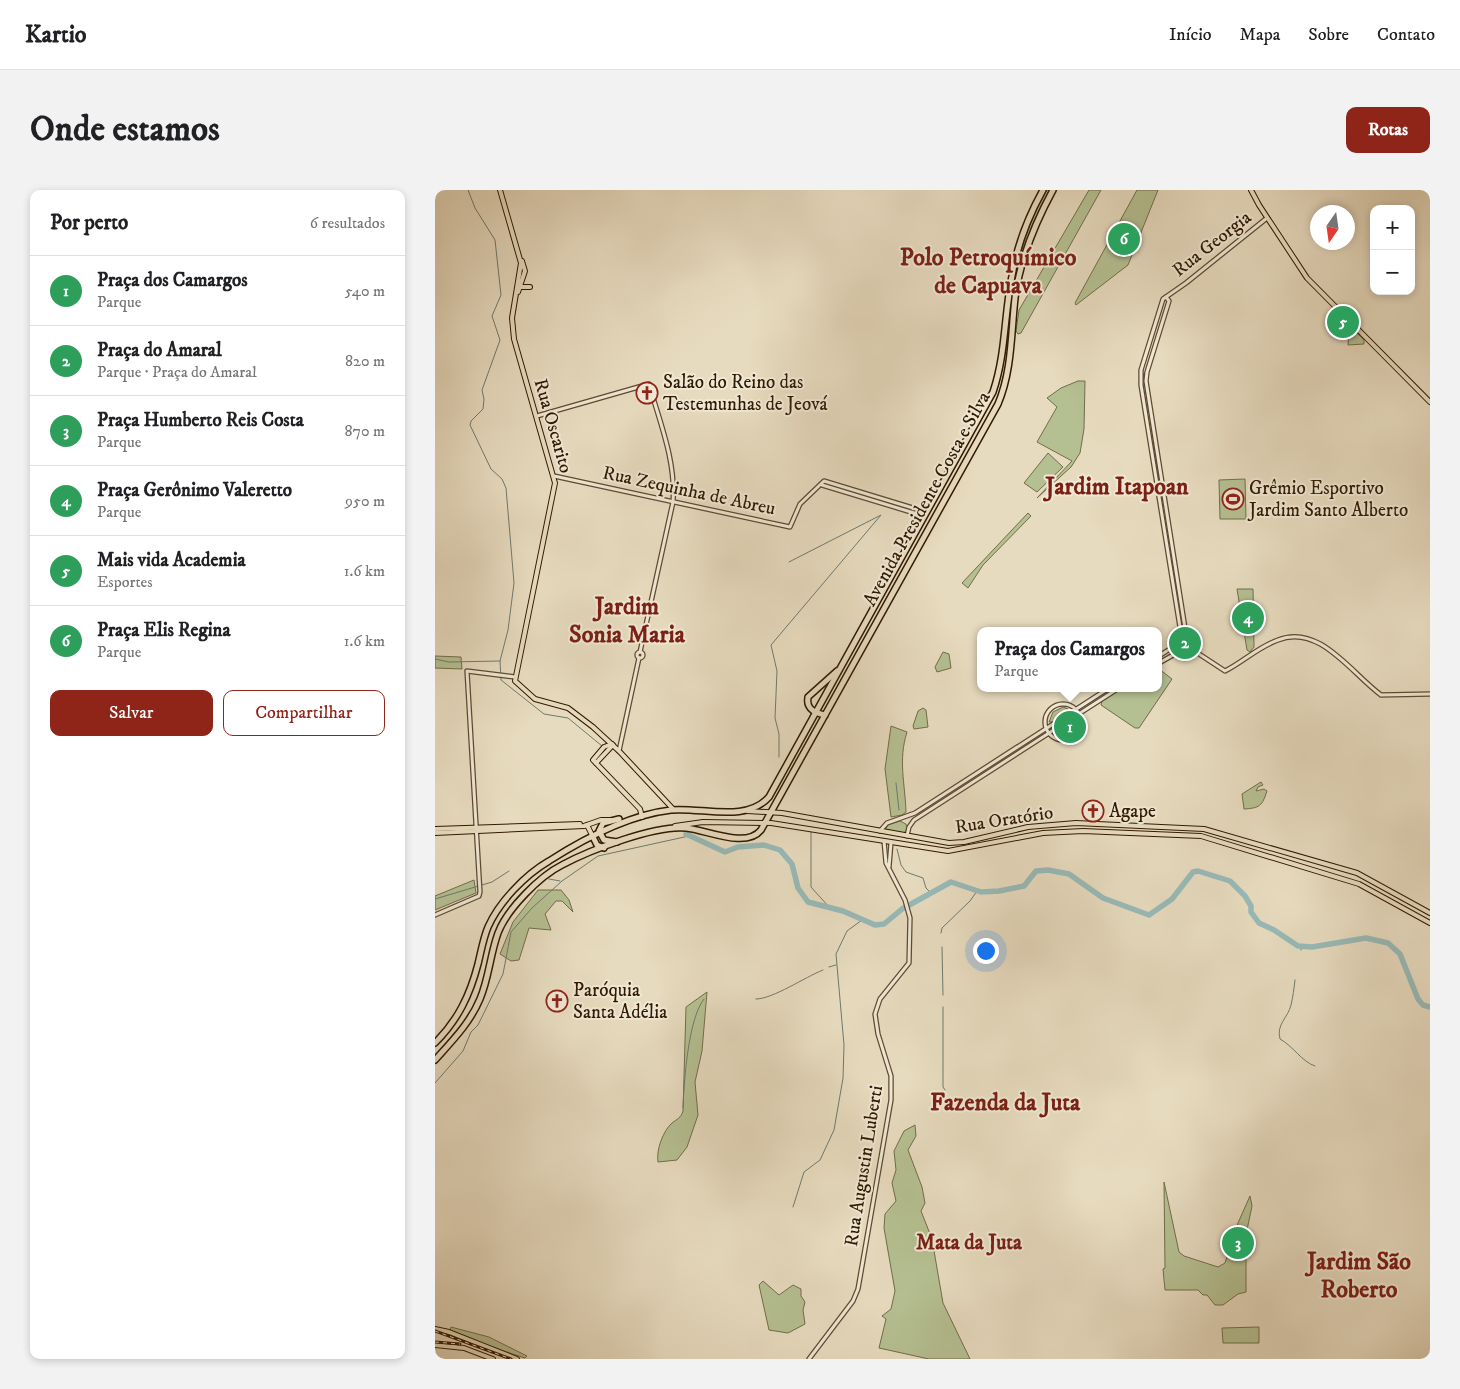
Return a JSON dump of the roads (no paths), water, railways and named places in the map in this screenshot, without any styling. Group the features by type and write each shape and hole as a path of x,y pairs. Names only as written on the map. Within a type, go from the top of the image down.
{"highway":[{"name":"Avenida Presidente Costa e Silva","path":"747,811 768,800 993,392 1003,356 1015,262 1025,226 1043,190"},
{"name":"Avenida Presidente Costa e Silva","path":"766,822 993,414 1004,385 1023,259 1033,230 1053,190"},
{"path":"993,392 1004,385"},
{"path":"825,715 816,713 807,704 809,695 841,668"},
{"path":"435,1043 452,1024 468,997 486,932 501,905 541,866 593,836 634,819 674,810 747,811"},
{"path":"599,833 603,823 619,820"},
{"path":"435,1060 463,1028 476,1007 483,989 498,934 509,914 549,873 562,865 603,848 671,827 690,828 743,839 758,833 766,822"},
{"path":"599,833 607,841 622,842"},
{"path":"593,836 597,845 603,848"}],"main road":[{"name":"Rua Oscarito","path":"500,190 525,271 516,299"},
{"path":"1251,190 1267,218 1307,278 1430,402"},
{"name":"Rua Oscarito","path":"515,677 555,488 537,416 513,339 512,318 520,259"},
{"path":"520,288 530,287"},
{"path":"515,677 517,683 535,698 568,708 605,738 674,810"},
{"path":"605,738 605,747"},
{"path":"612,745 605,747 593,760 640,809 642,817"},
{"path":"596,763 612,745"},
{"name":"Rua Oratório","path":"747,811 771,812 945,842 959,842 1028,827 1097,823 1204,829 1357,874 1430,913"},
{"path":"789,815 791,825"},
{"path":"435,831 587,824 601,820 634,819"},
{"name":"Rua Oratório","path":"671,827 703,822 766,822 948,851 1043,833 1083,831 1207,837 1350,881 1365,887 1430,923"},
{"path":"587,824 593,836"},
{"path":"880,831 884,841"},
{"path":"899,844 905,842 907,836"},
{"path":"1293,855 1295,865"},
{"path":"1350,881 1357,874"},
{"path":"435,1329 449,1332 517,1359"},
{"path":"435,1345 463,1348 493,1359 497,1355 510,1357"}],"street":[{"name":"Rua Georgia","path":"1167,300 1267,218"},
{"path":"1162,654 1173,647 1180,627 1141,384 1141,370 1163,299 1167,300"},
{"path":"1163,303 1167,300"},
{"path":"1167,300 1147,372 1146,384 1185,629 1193,642 1196,652"},
{"path":"1157,320 1162,321"},
{"path":"1153,332 1159,334"},
{"path":"1141,370 1147,372"},
{"path":"537,416 649,384 673,468 673,502 640,652 643,656 639,658 619,751"},
{"name":"Rua Zequinha de Abreu","path":"553,476 790,527 800,504 823,483 926,514"},
{"path":"1175,600 1180,599"},
{"path":"1177,639 1183,634 1190,636"},
{"path":"1177,639 1178,647 1196,652 1225,671 1256,650 1277,640 1287,637 1304,638 1324,646 1381,695 1430,694"},
{"path":"1162,661 1176,652 1191,647 1193,642"},
{"path":"435,915 479,896 481,892 467,671 515,677"},
{"path":"880,831 887,823 915,813 1103,692"},
{"path":"907,836 909,827 914,820 1113,692"},
{"path":"1065,705 1079,714 1080,725 1073,736 1062,739 1049,733 1046,729 1046,717 1053,708 1065,705"},
{"path":"612,745 621,739"},
{"path":"899,819 907,822 909,827"},
{"path":"884,841 889,870"},
{"path":"889,870 891,842"},
{"name":"Rua Augustin Luberti","path":"809,1359 853,1301 858,1289 892,1085 888,1063 877,1034 875,1014 880,999 909,963 911,954 909,910 889,870"},
{"name":"Rua Augustin Luberti","path":"814,1359 818,1348"}],"waterway":[{"path":"468,190 475,208 495,240 501,295 492,316 500,340 482,390 484,399 483,409 471,421 470,425 491,469 502,479 506,488 514,583 508,630 500,661 501,680 544,714 568,718 602,746"},
{"path":"779,757 779,734 775,718 777,671 771,645 881,515 789,562"},
{"path":"435,659 449,662 500,661"},
{"path":"896,783 899,810"},
{"path":"811,831 811,887 829,907"},
{"path":"686,834 725,852 738,847 764,845 780,850 792,864 798,888 808,902 843,911 875,925 884,924 902,909 951,882 981,892 999,891 1024,886 1036,871 1048,870 1069,874 1103,898 1149,915 1172,899 1193,872 1198,871 1230,881 1245,896 1251,906 1251,912 1259,923 1274,930 1298,946 1312,947 1366,938 1388,943 1400,954 1418,999 1423,1005 1430,1007"},
{"path":"435,1083 463,1051 471,1032 478,1025 503,974 511,932 532,908 562,881 598,856 689,836"},
{"path":"897,849 901,865 906,872 923,878 926,888 931,893"},
{"path":"435,899 492,882 509,871"},
{"path":"549,879 560,881"},
{"path":"941,933 942,928 970,901 977,891"},
{"path":"793,1207 804,1172 820,1160 834,1130 843,1078 844,1045 836,954 847,931 862,920"},
{"path":"942,947 943,995"},
{"path":"829,967 836,965"},
{"path":"756,999 780,992 823,970"},
{"path":"1295,980 1290,1010 1281,1025 1280,1039 1306,1061 1315,1066"},
{"path":"683,1108 691,1035 694,1021 704,999"},
{"path":"943,1007 943,1087 945,1090"}],"railway":[{"path":"435,1331 511,1359"},
{"path":"435,1342 460,1344"}],"place":[{"name":"Praça Elis Regina","path":"1124,239"},
{"name":"Mais vida Academia","path":"1343,322"},
{"name":"Salão do Reino das Testemunhas de Jeová","path":"647,393"},
{"name":"Grêmio Esportivo Jardim Santo Alberto","path":"1233,499"},
{"name":"Praça Gerônimo Valeretto","path":"1248,618"},
{"name":"Praça do Amaral","path":"1185,643"},
{"name":"Praça dos Camargos","path":"1070,727"},
{"name":"Agape","path":"1093,811"},
{"name":"Paróquia Santa Adélia","path":"557,1001"},
{"name":"Praça Humberto Reis Costa","path":"1238,1243"}],"district":[{"name":"Polo Petroquímico de Capuava","path":"988,272"},
{"name":"Jardim Itapoan","path":"1117,487"},
{"name":"Jardim Sonia Maria","path":"627,621"},
{"name":"Fazenda da Juta","path":"1005,1103"},
{"name":"Mata da Juta","path":"969,1243"},
{"name":"Jardim São Roberto","path":"1359,1276"}]}
